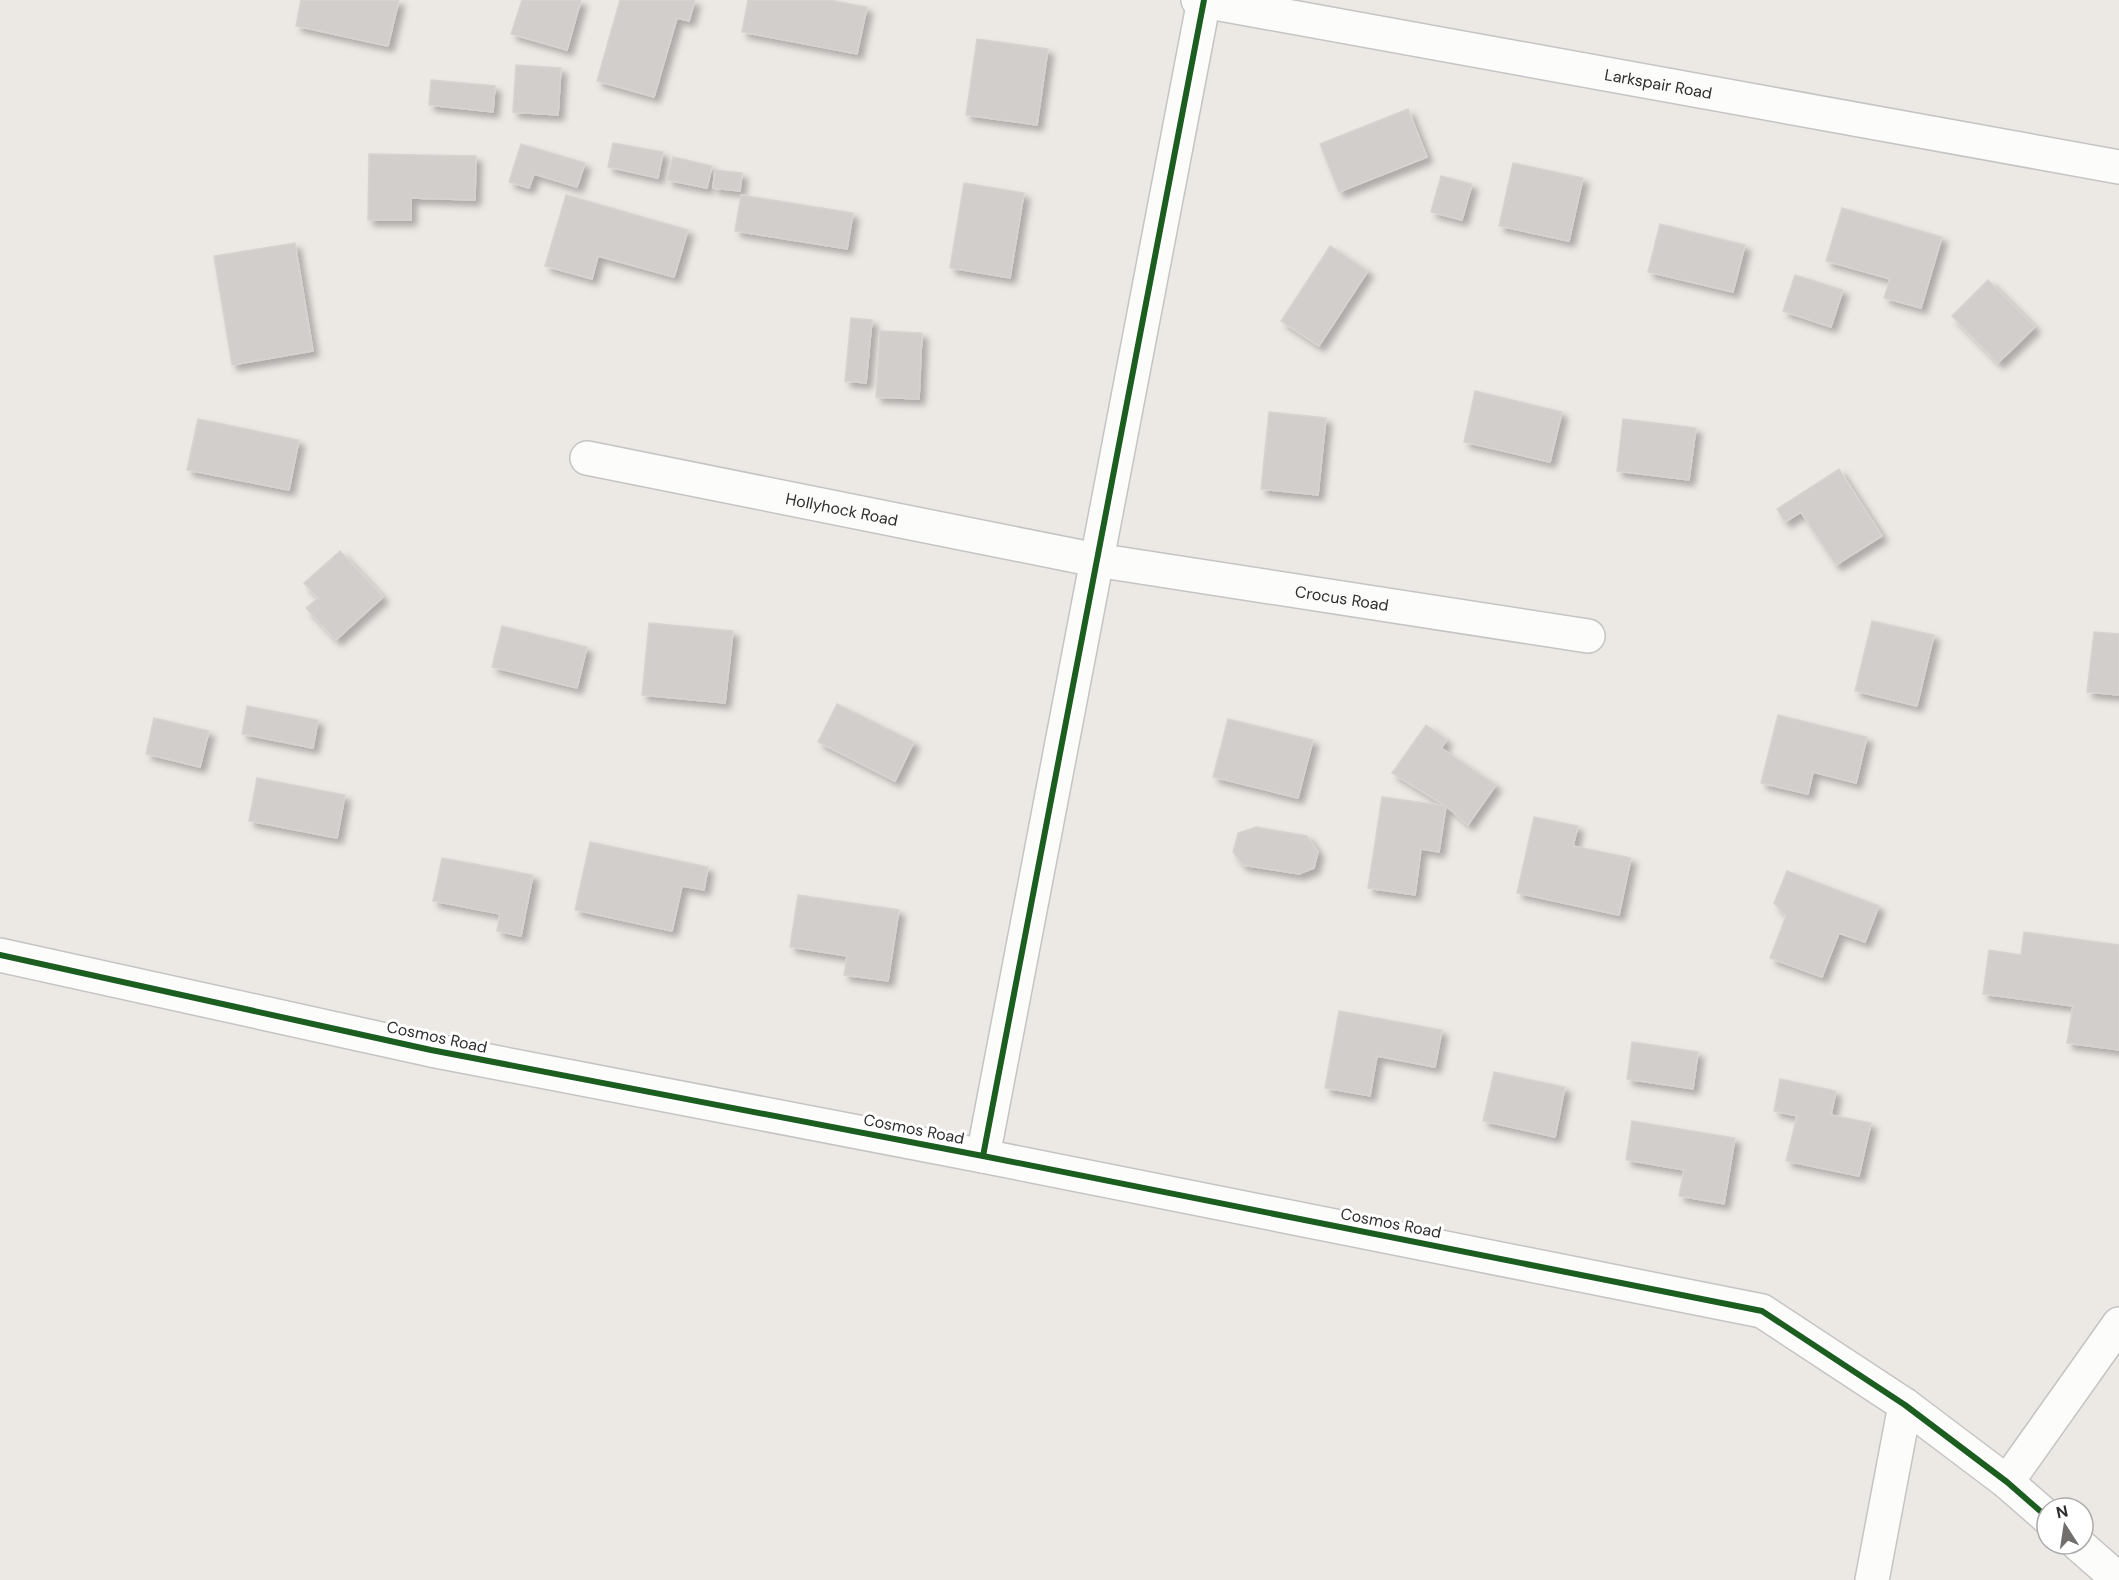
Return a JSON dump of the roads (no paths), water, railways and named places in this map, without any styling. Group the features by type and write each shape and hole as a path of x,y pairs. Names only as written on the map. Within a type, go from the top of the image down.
{"street":[{"name":"Larkspair Road","path":"1202,0 2119,167"},
{"path":"982,1156 1202,0"},
{"name":"Hollyhock Road","path":"587,458 1096,560"},
{"name":"Crocus Road","path":"1096,560 1588,636"},
{"name":"Cosmos Road","path":"0,955 431,1050 982,1156 1762,1311 1905,1405 2007,1482 2035,1506"},
{"path":"2007,1482 2119,1324"},
{"path":"1872,1580 1905,1405"},
{"path":"2092,1556 2119,1580"}]}
